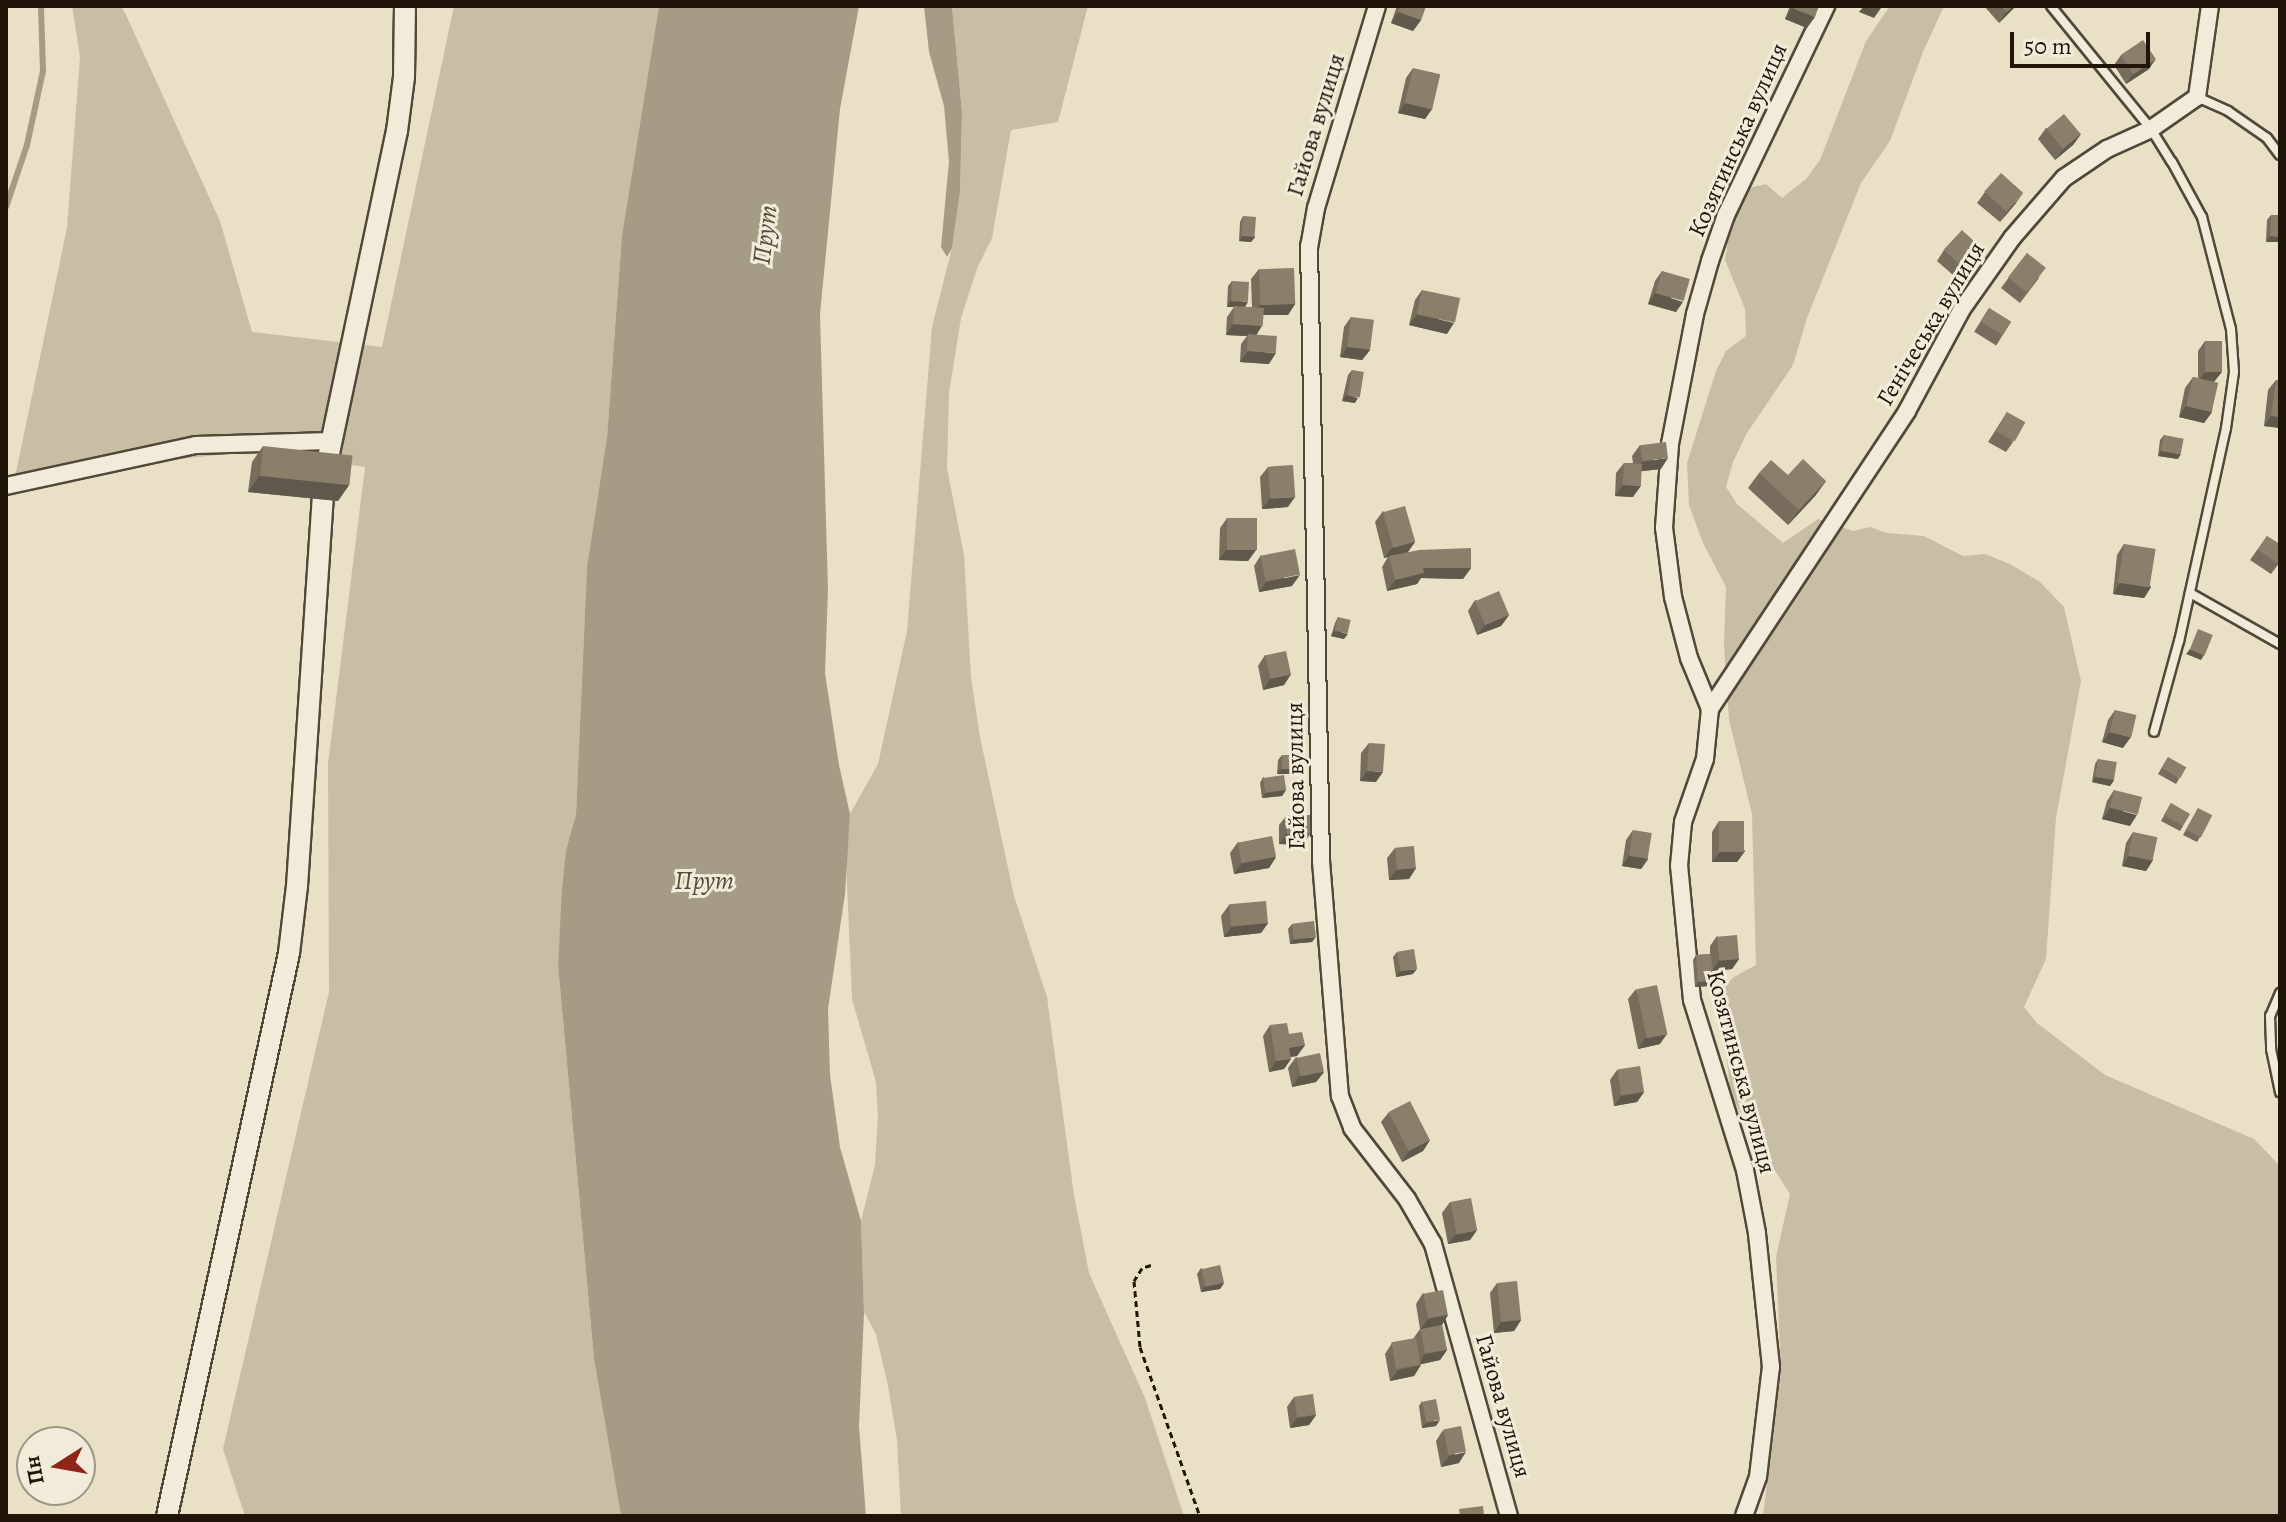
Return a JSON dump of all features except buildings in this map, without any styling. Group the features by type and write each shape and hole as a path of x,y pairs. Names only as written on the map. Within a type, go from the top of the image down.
{"street":[{"path":"167,1516 289,953 298,870 319,515 330,441 397,131 404,77 405,6"},
{"name":"Гайова вулиця","path":"1377,6 1316,208 1309,246 1321,861 1340,1096 1352,1128 1407,1199 1433,1244 1509,1516"},
{"name":"Козятинська вулиця","path":"1744,1516 1758,1477 1771,1367 1757,1233 1745,1170 1692,1000 1680,878 1683,822 1705,759 1710,709 1689,658 1673,597 1664,528 1670,444 1695,314 1726,215 1826,6"},
{"path":"2197,97 2210,6"},
{"name":"Генічеська вулиця","path":"1710,709 1907,411 1962,309 2012,238 2064,178 2107,149 2151,129 2197,97"},
{"path":"6,486 196,445 330,441"}],"lane":[{"path":"2051,6 2151,129 2202,217 2231,329 2234,372 2226,428 2190,593 2154,732"},
{"path":"2197,97 2228,111 2267,138 2280,155"},
{"path":"2190,593 2280,644"},
{"path":"2280,993 2270,1016 2271,1049 2280,1092"}],"path":[{"path":"1151,1265 1142,1268 1134,1281 1140,1347 1200,1516"}],"shaded area":[{"path":"72,6 121,6 126,15 220,221 252,332 382,347 454,6 659,6 622,235 607,437 587,567 576,814 566,850 558,965 594,1359 621,1516 245,1516 223,1449 329,992 328,764 365,467 254,451 15,477 67,228 80,57"},
{"path":"952,6 1088,6 1058,122 1011,130 992,238 978,266 961,318 949,393 947,468 964,555 971,677 980,737 1014,896 1047,997 1074,1195 1089,1273 1145,1398 1184,1516 901,1516 897,1440 888,1386 876,1334 864,1312 861,1221 875,1165 878,1116 876,1082 852,999 846,860 850,814 878,764 907,631 932,327 952,248 960,192 962,112"},
{"path":"1890,6 1944,6 1923,52 1890,141 1861,183 1807,318 1793,365 1747,433 1733,462 1726,487 1737,504 1783,543 1818,519 1853,531 1870,527 1887,533 1924,536 1963,556 1985,554 2010,564 2040,582 2064,607 2081,681 2056,818 2046,959 2024,1007 2037,1023 2105,1075 2254,1139 2280,1166 2280,1516 1763,1516 1781,1372 1776,1257 1790,1194 1753,1137 1731,1095 1715,995 1734,977 1756,965 1752,814 1729,720 1724,646 1726,587 1703,543 1689,505 1687,463 1716,371 1726,351 1746,336 1745,309 1725,260 1731,221 1744,189 1766,184 1782,198 1806,179 1820,160 1866,41"}],"water":[{"name":"Прут","path":"659,6 859,6 840,109 820,314 828,590 825,673 850,814 845,894 828,1009 830,1075 840,1147 861,1221 864,1312 859,1426 866,1516 621,1516 594,1359 558,965 566,850 576,814 587,567 607,437 622,235"},
{"path":"924,6 952,6 962,112 960,192 952,248 947,257 941,247 949,162 944,106 929,52"}],"waterway":[{"path":"6,207 27,145 43,71 41,6"}]}
